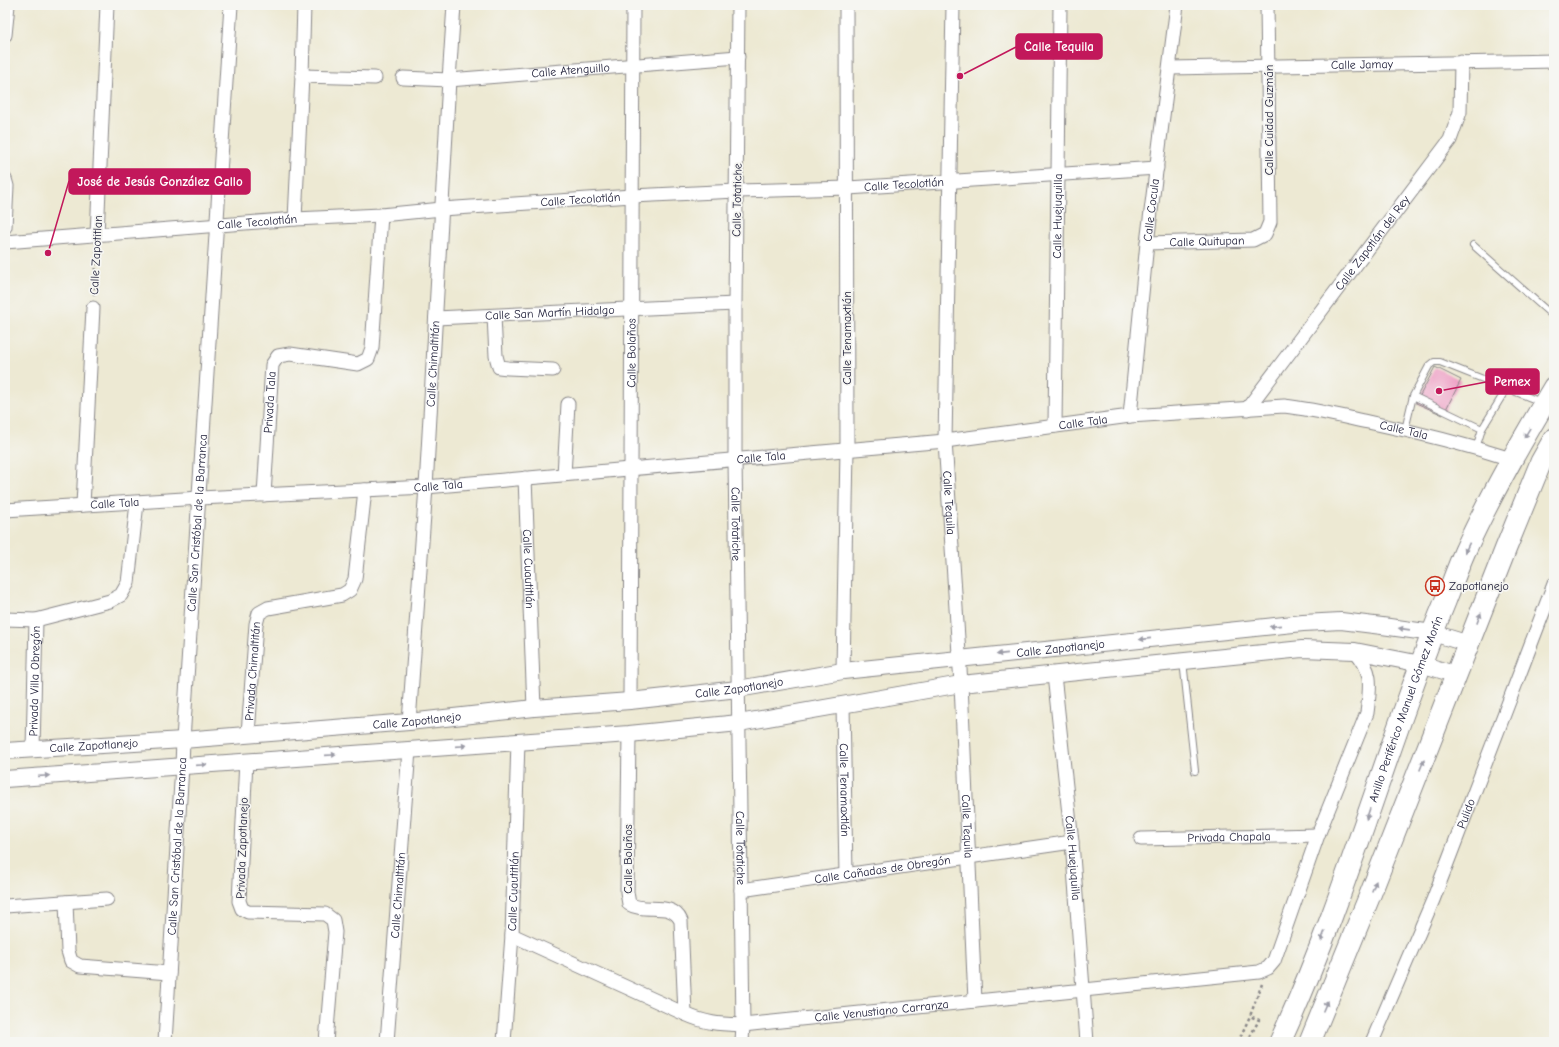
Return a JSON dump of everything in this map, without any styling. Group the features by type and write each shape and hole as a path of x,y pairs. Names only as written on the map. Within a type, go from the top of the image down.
{"highway":[{"name":"Anillo Periférico Manuel Gómez Morín","path":"1280,1042 1296,1008 1334,909 1421,664 1465,551 1511,459 1549,395"},
{"path":"1310,1042 1341,968 1509,540 1541,462 1554,439"}],"street":[{"path":"5,35 8,5"},
{"name":"Calle Zapotitlan","path":"97,235 107,5"},
{"name":"Calle San Cristóbal de la Barranca","path":"165,1042 183,740 231,5"},
{"path":"295,219 304,5"},
{"name":"Calle Chimaltitán","path":"409,722 426,487 454,5"},
{"name":"Calle Bolaños","path":"630,701 633,5"},
{"name":"Calle Totatiche","path":"738,5 735,460 742,890 742,1042"},
{"name":"Calle Tenamaxtlán","path":"843,671 847,449 848,188 846,5"},
{"name":"Calle Tequila","path":"953,5 945,441 958,659 961,684 975,1001"},
{"name":"Calle Huejuquilla","path":"1055,426 1060,5"},
{"name":"Calle Cocula","path":"1130,416 1147,243 1177,5"},
{"name":"Calle Cuidad Guzmán","path":"1265,234 1270,222 1268,5"},
{"name":"Calle Atenguillo","path":"403,78 449,80 738,57"},
{"name":"Calle Jamay","path":"1170,68 1554,61"},
{"name":"Calle Zapotlán del Rey","path":"1247,409 1450,140 1460,112 1461,62"},
{"path":"302,76 375,78"},
{"name":"Calle Tecolotlán","path":"5,242 295,219 381,215 442,209 632,196 848,188 1157,168"},
{"path":"5,179 7,186 5,227"},
{"name":"Privada Tala","path":"264,495 272,365 278,356 290,354 358,364 368,359 372,348 381,215"},
{"name":"Calle Quitupan","path":"1147,243 1253,240 1265,234"},
{"name":"Calle San Martín Hidalgo","path":"436,318 735,304"},
{"name":"Calle Zapotitlan","path":"83,505 93,308"},
{"path":"494,316 496,356 499,366 508,368 553,370"},
{"path":"564,475 568,404"},
{"name":"Calle Tala","path":"5,510 200,498 426,487 945,441 1130,416 1284,406 1303,408 1405,430 1476,448 1511,459"},
{"name":"Calle Cuautitlán","path":"524,478 534,708"},
{"name":"Privada Chimaltitán","path":"248,734 256,624 259,613 268,608 342,595 350,590 355,579 364,490"},
{"path":"36,620 110,601 121,595 128,584 137,503"},
{"name":"Pulido","path":"1372,1042 1433,900 1554,584"},
{"name":"Privada Villa Obregón","path":"5,619 36,620 33,749"},
{"name":"Calle Zapotlanejo","path":"5,751 183,740 409,722 534,708 630,701 738,689 843,671 1303,623 1341,621 1433,633 1469,644"},
{"path":"5,779 630,734 739,723 961,684 1302,649 1355,651 1421,664 1457,675"},
{"path":"1268,968 1274,961 1318,835 1367,713 1370,692 1369,674 1364,662 1355,651"},
{"name":"Calle Huejuquilla","path":"1054,674 1072,842 1087,1042"},
{"name":"Calle Tenamaxtlán","path":"843,704 846,875"},
{"name":"Calle Bolaños","path":"630,734 627,892 629,904 636,908 670,909 678,914 681,921 685,1014"},
{"name":"Calle Cuautitlán","path":"504,1042 512,934 518,741"},
{"name":"Calle Chimaltitán","path":"387,1042 409,750"},
{"name":"Privada Zapotlanejo","path":"246,761 239,900 242,909 248,912 325,914 333,920 335,932 326,1042"},
{"name":"Privada Chapala","path":"1141,839 1318,835"},
{"name":"Calle Cañadas de Obregón","path":"742,890 1072,842"},
{"path":"5,906 107,899"},
{"path":"66,902 68,952 71,960 80,966 169,973"},
{"name":"Calle Venustiano Carranza","path":"512,934 700,1021 713,1024 743,1025 1259,972 1268,968"}],"lane":[{"path":"1473,245 1554,317"},
{"path":"1405,430 1413,396 1429,366 1434,362 1440,362 1507,388 1549,395"},
{"path":"1476,448 1482,429 1507,388"},
{"path":"1413,396 1482,429"},
{"path":"1183,661 1195,771"}],"path":[{"name":"Calle Zapotitlan","path":"93,308 97,235"},
{"path":"1238,1042 1250,1016 1268,968"},
{"path":"1247,1042 1259,1020 1250,1016"}],"building":[{"path":"1435,367 1461,380 1443,415 1416,403"}],"place":[{"name":"Calle Tequila","path":"960,76"},
{"name":"José de Jesús González Gallo","path":"48,253"},
{"name":"Pemex","path":"1439,391"},
{"name":"Zapotlanejo","path":"1435,586"}]}
